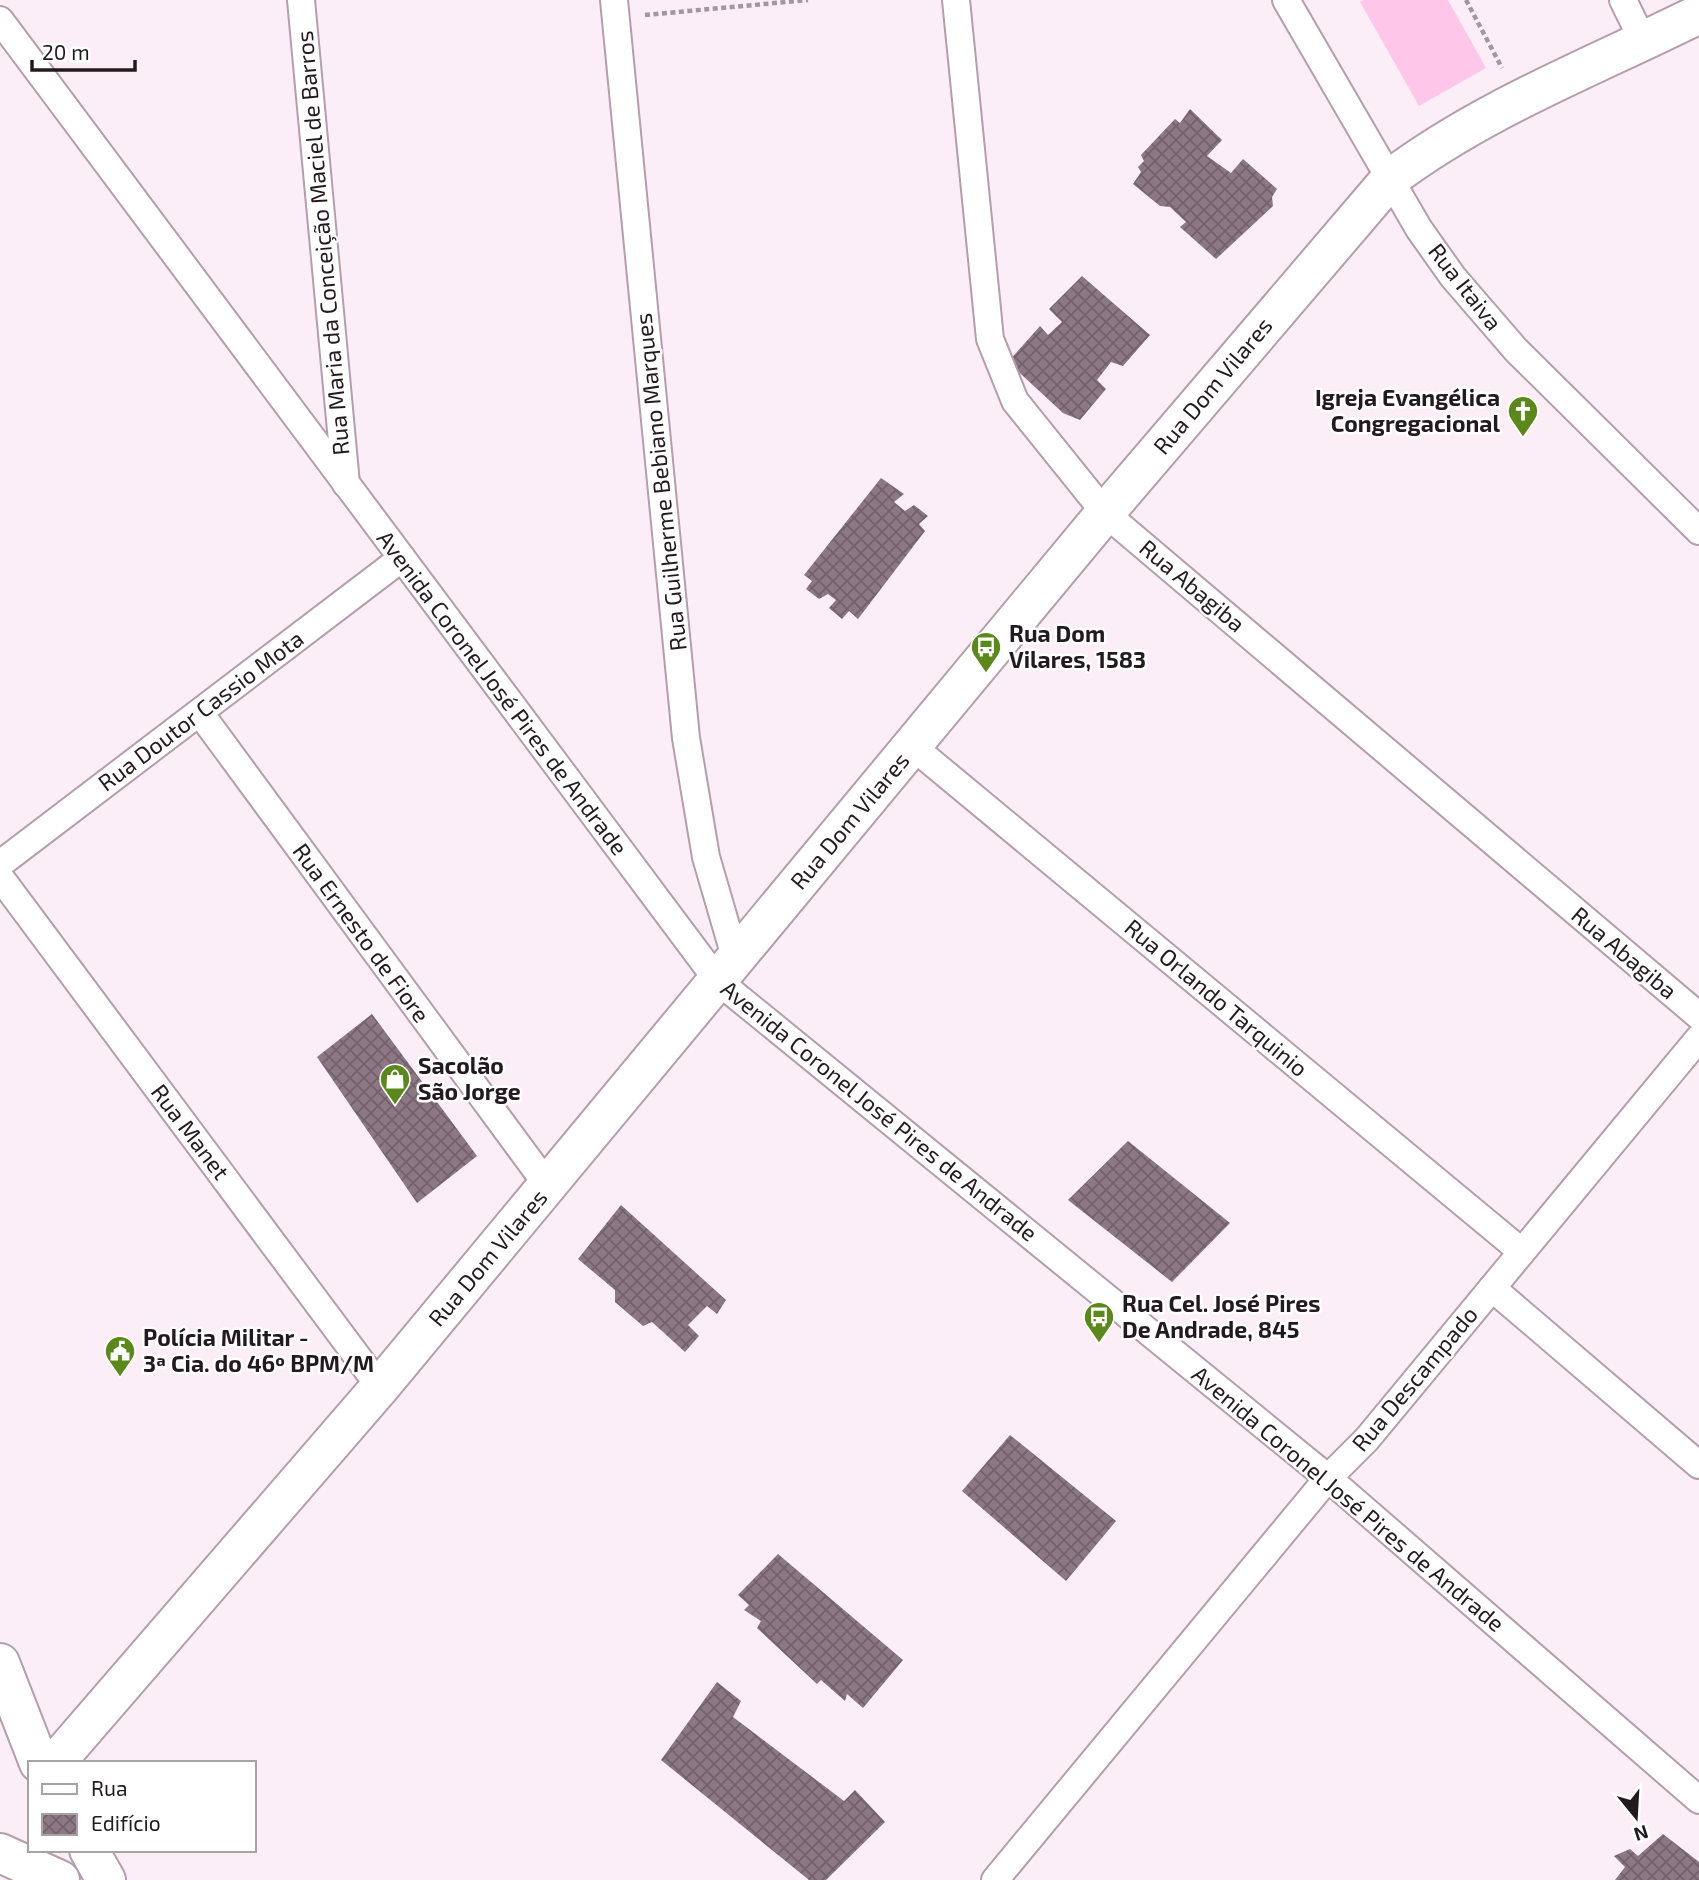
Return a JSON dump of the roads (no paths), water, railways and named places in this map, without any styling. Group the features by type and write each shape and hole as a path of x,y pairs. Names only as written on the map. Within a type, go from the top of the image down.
{"main road":[{"name":"Rua Dom Vilares","path":"57,1761 380,1387 1105,513 1391,178 1447,139 1519,100 1643,41 1696,23"},
{"path":"0,1663 38,1761"},
{"path":"90,1852 106,1880"},
{"path":"0,1853 60,1880"}],"street":[{"name":"Rua Maria da Conceição Maciel de Barros","path":"300,0 346,486"},
{"name":"Rua Abagiba","path":"956,0 990,339 1015,401 1105,513 1699,1016"},
{"name":"Rua Itaiva","path":"1286,0 1419,229 1453,277 1516,350 1699,531"},
{"path":"1623,0 1643,41"},
{"name":"Rua Guilherme Bebiano Marques","path":"615,9 687,738 727,971"},
{"name":"Avenida Coronel José Pires de Andrade","path":"0,20 346,486 727,971 1328,1478 1699,1800"},
{"name":"Rua Doutor Cassio Mota","path":"0,864 402,558"},
{"name":"Rua Ernesto de Fiore","path":"200,713 548,1186"},
{"name":"Rua Orlando Tarquinio","path":"912,746 1521,1251"},
{"name":"Rua Manet","path":"0,877 380,1387"},
{"name":"Rua Descampado","path":"995,1880 1328,1478 1367,1439 1699,1038"},
{"path":"1492,1288 1699,1465"}],"place":[{"name":"Igreja Evangélica Congregacional","path":"1523,438"},
{"name":"Rua Dom Vilares, 1583","path":"986,674"},
{"name":"Sacolão São Jorge","path":"395,1106"},
{"name":"Rua Cel. José Pires De Andrade, 845","path":"1099,1344"},
{"name":"Polícia Militar - 3ª Cia. do 46º BPM/M","path":"120,1378"}]}
